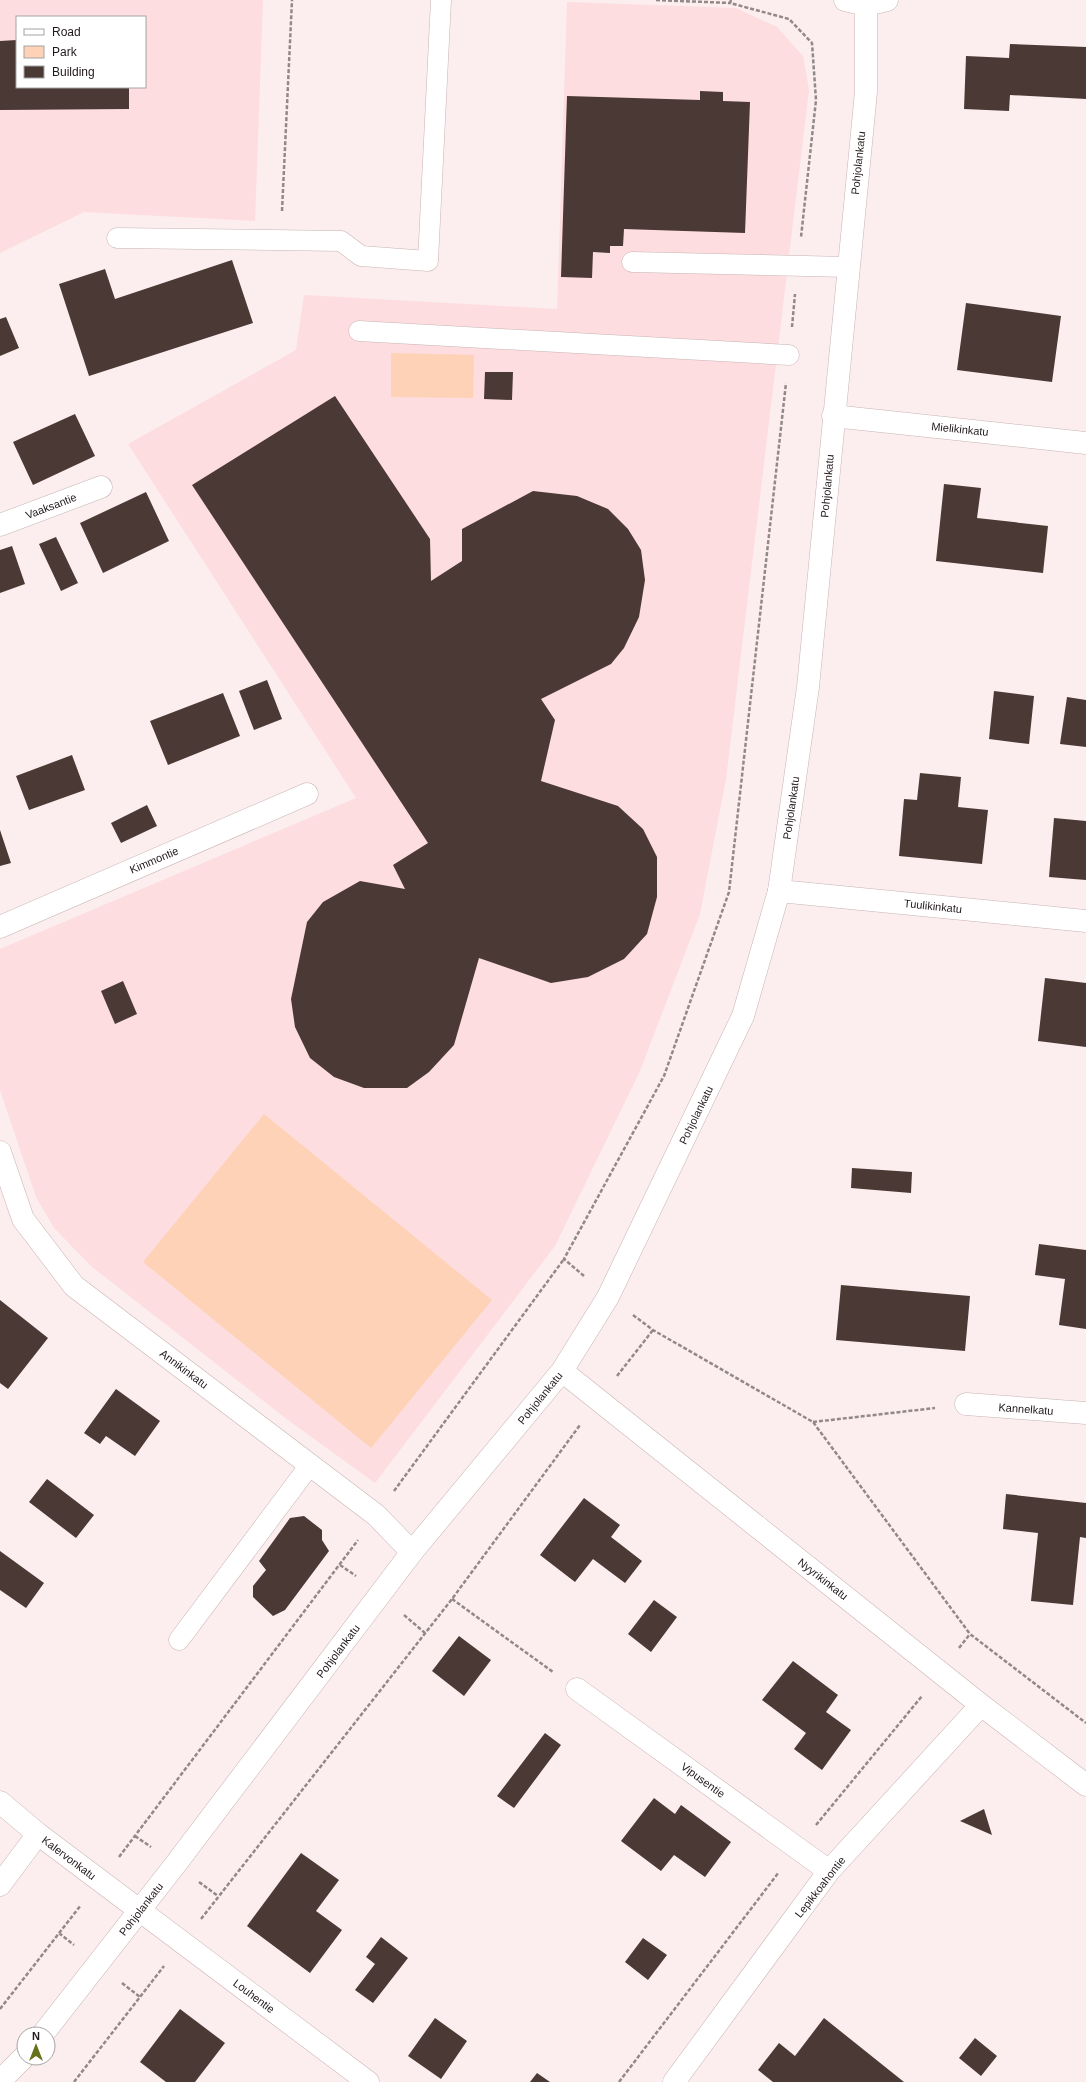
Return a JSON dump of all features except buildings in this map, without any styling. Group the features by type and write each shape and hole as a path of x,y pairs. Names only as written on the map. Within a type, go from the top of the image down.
{"street":[{"path":"846,0 877,2"},
{"name":"Pohjolankatu","path":"49,2026 140,1911 412,1552 562,1371 608,1297 743,1016 779,891 808,687 848,267 877,2"},
{"name":"Mielikinkatu","path":"833,416 1086,443"},
{"name":"Vaaksantie","path":"0,525 101,487"},
{"name":"Kimmontie","path":"0,927 307,794"},
{"name":"Tuulikinkatu","path":"779,891 1086,921"},
{"name":"Annikinkatu","path":"0,1152 23,1219 74,1286 376,1515 412,1552"},
{"name":"Nyyrikinkatu","path":"562,1371 981,1705 1086,1786"},
{"name":"Kannelkatu","path":"966,1404 1086,1413"},
{"name":"Vipusentie","path":"577,1690 829,1871"},
{"name":"Lepikkoahontie","path":"674,2082 829,1871 981,1705"},
{"name":"Kalervonkatu","path":"0,1802 38,1834 140,1911"},
{"path":"0,1885 38,1834"},
{"name":"Louhentie","path":"140,1911 368,2082"},
{"path":"0,2081 16,2065"}],"lane":[{"path":"117,238 341,241 361,256 428,261 441,0"},
{"path":"632,262 848,267"},
{"path":"359,330 790,355"},
{"path":"179,1640 310,1465"}],"path":[{"path":"280,241 292,0"},
{"path":"0,2009 211,1737 564,1259 664,1076 729,892 790,355 816,100 812,43 789,18 730,1 656,0"},
{"path":"564,1259 608,1297 654,1330 813,1422 970,1634 1086,1723"},
{"path":"74,2082 182,1942 452,1599 597,1400 654,1330"},
{"path":"813,1422 966,1404"},
{"path":"452,1599 577,1690"}],"shaded area":[{"path":"0,0 263,0 255,221 84,212 0,253"},
{"path":"567,2 736,8 777,27 803,56 809,90 726,779 700,914 640,1071 555,1246 375,1483 288,1420 91,1266 54,1228 36,1197 0,1090 0,949 356,798 128,444 296,350 304,295 557,309"}],"green space":[{"path":"391,353 474,355 473,398 391,397"},
{"path":"264,1114 492,1300 371,1448 143,1262"}]}
